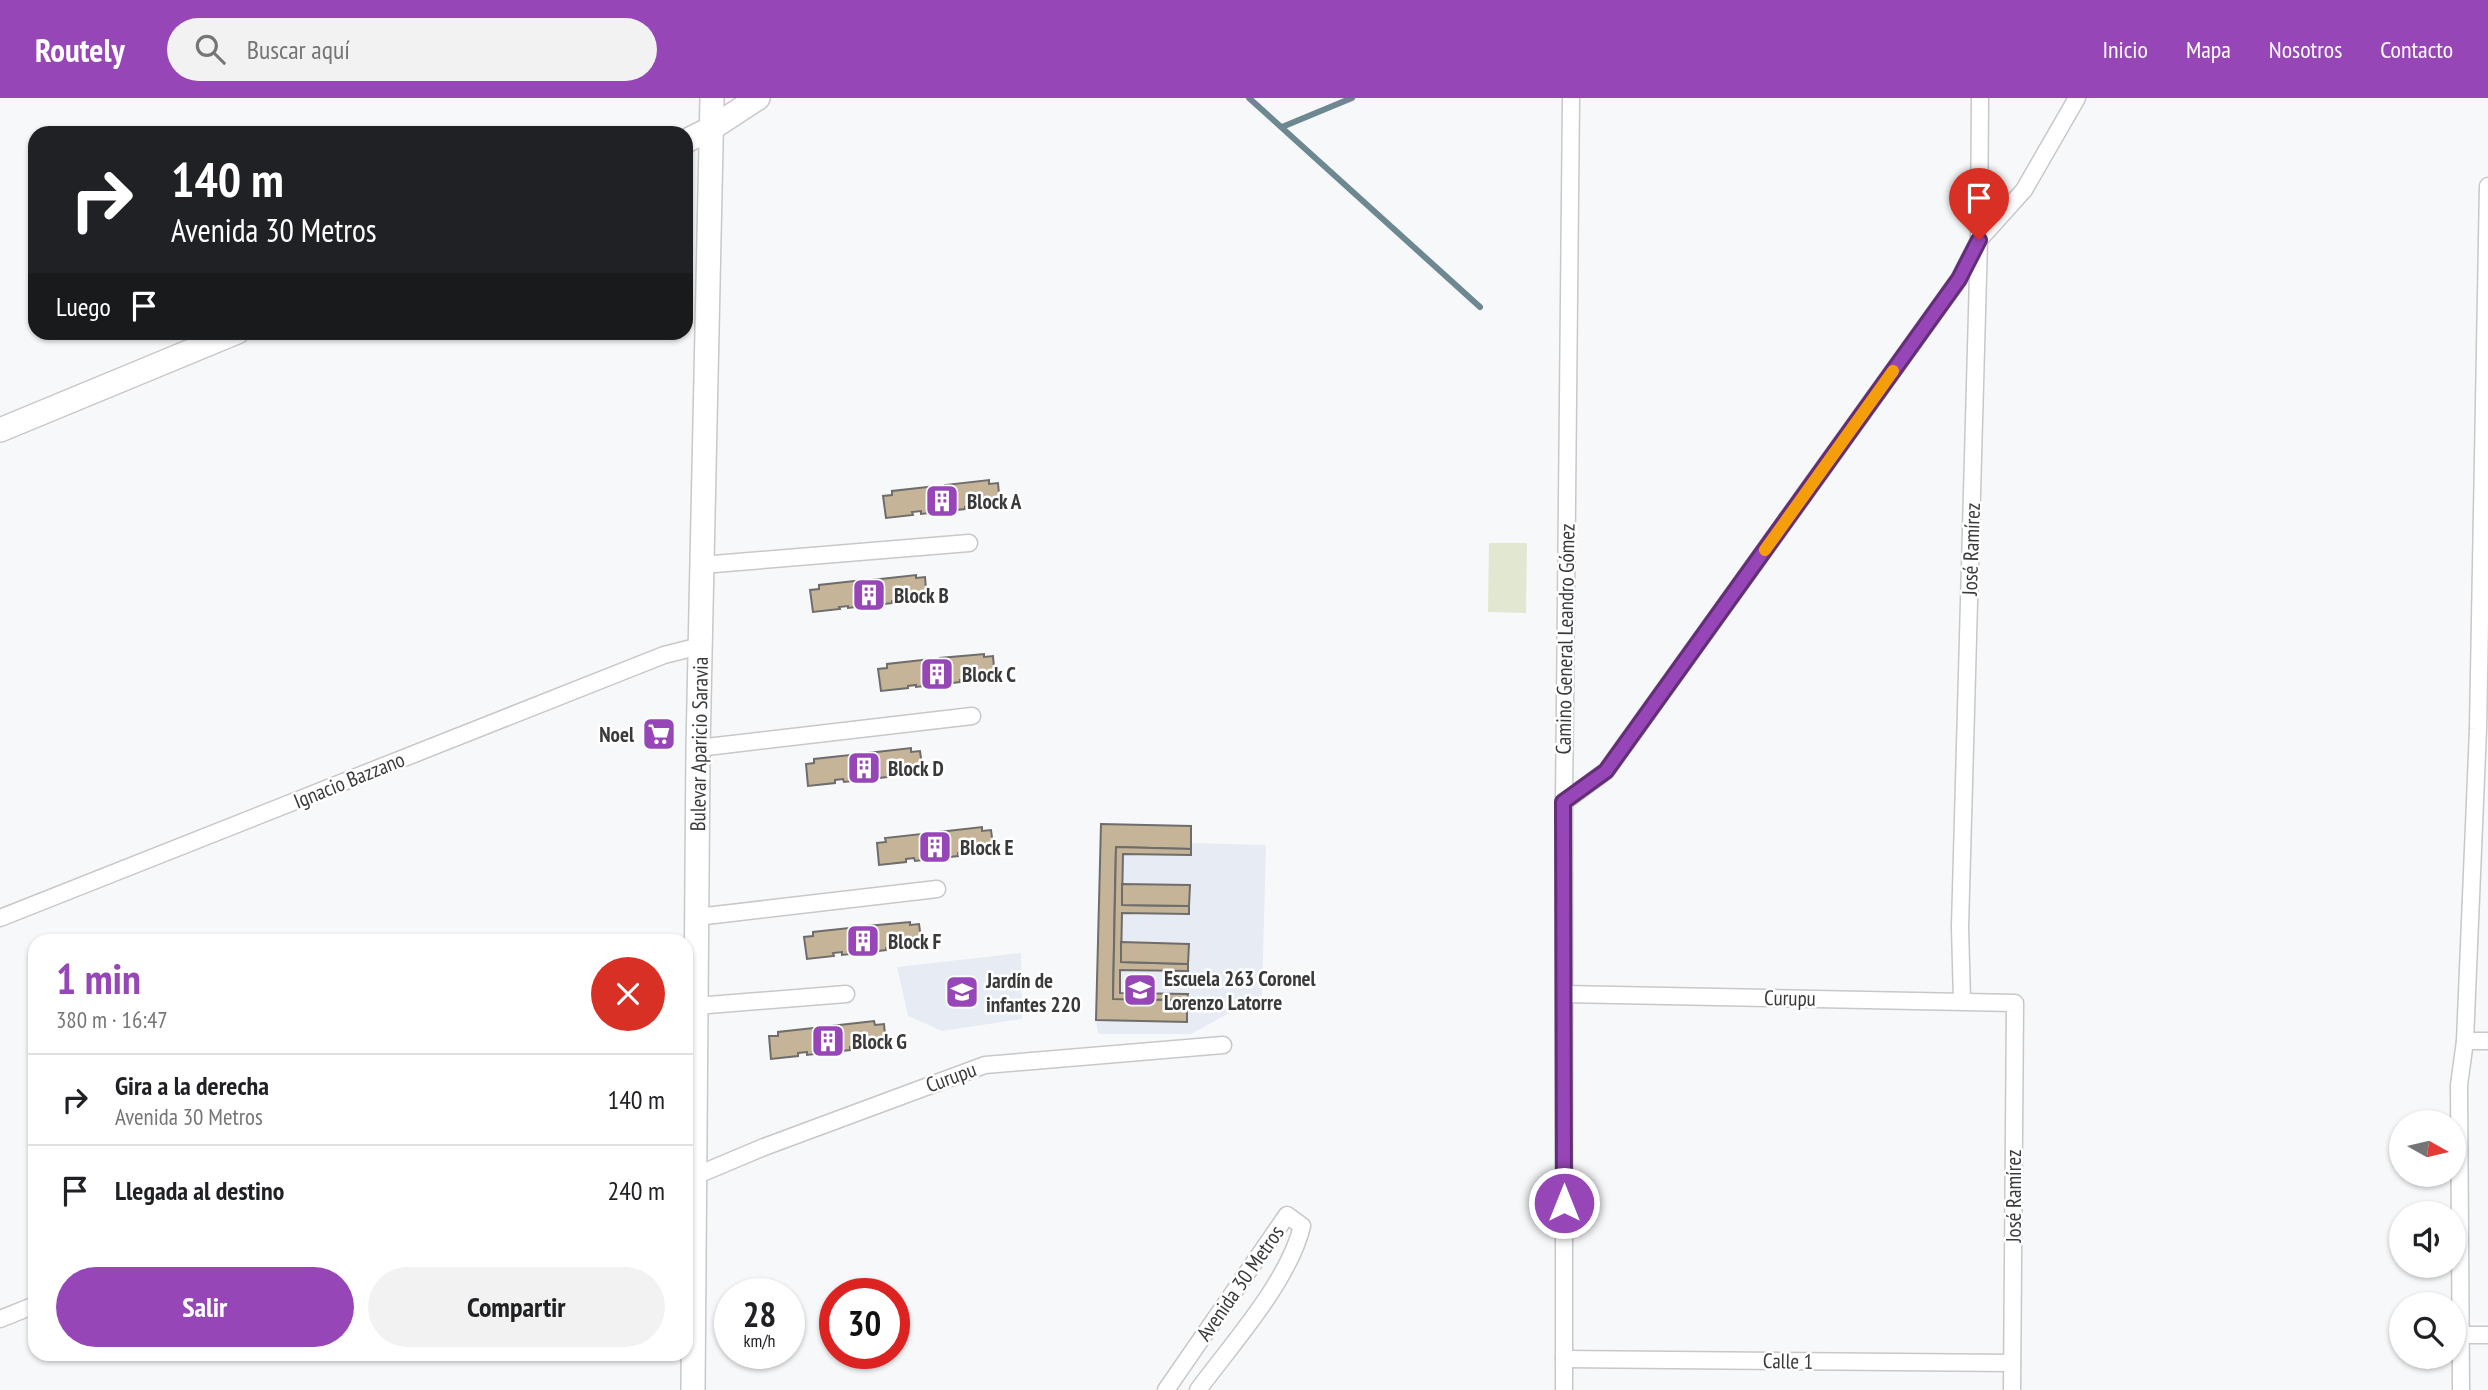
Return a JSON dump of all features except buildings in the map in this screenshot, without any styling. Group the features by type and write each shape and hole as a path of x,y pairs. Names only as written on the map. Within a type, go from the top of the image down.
{"street":[{"name":"Bulevar Aparicio Saravia","path":"693,1031 696,1006 698,748 712,98"},
{"path":"693,138 758,98"},
{"name":"Camino General Leandro Gómez","path":"1564,1390 1563,802 1571,98"},
{"name":"José Ramírez","path":"1962,1001 1960,928 1979,240 1980,98"},
{"path":"1563,802 1606,771 1959,279 1979,240 2024,190 2077,98"},
{"path":"2461,1292 2459,1085 2465,1041 2483,729 2488,187"},
{"path":"0,430 218,340"},
{"path":"702,565 969,543"},
{"name":"Ignacio Bazzano","path":"0,918 664,655 700,646"},
{"path":"698,748 972,716"},
{"path":"697,917 937,889"},
{"path":"696,1006 846,994"},
{"name":"Curupu","path":"1564,994 2015,1003"},
{"name":"José Ramírez","path":"2012,1390 2015,1003"},
{"path":"2465,1041 2488,1041"},
{"name":"Curupu","path":"695,1176 764,1147 985,1065 1223,1045"},
{"name":"Bulevar Aparicio Saravia","path":"693,1112 693,1390"},
{"name":"Avenida 30 Metros","path":"1166,1390 1287,1215 1302,1226 1295,1248 1256,1311 1198,1390"},
{"path":"0,1318 28,1308"},
{"path":"2466,1335 2488,1335"},
{"name":"Calle 1","path":"1564,1359 2012,1363"},
{"path":"2461,1369 2461,1390"}],"shaded area":[{"path":"1101,824 1191,826 1191,843 1266,845 1262,995 1191,1034 1098,1034 1096,1020"},
{"name":"Jardín de infantes 220","path":"1021,953 1022,1019 942,1031 908,1016 897,967"}],"green space":[{"path":"1489,543 1527,543 1526,613 1488,612"}],"waterway":[{"path":"1249,98 1480,307"},
{"path":"1282,127 1352,98"}],"slow traffic":[{"path":"1765,550 1893,371"}],"place":[{"name":"Block A","path":"942,501"},
{"name":"Block B","path":"869,595"},
{"name":"Block C","path":"937,674"},
{"name":"Noel","path":"659,734"},
{"name":"Block D","path":"864,768"},
{"name":"Block E","path":"935,847"},
{"name":"Block F","path":"863,941"},
{"name":"Escuela 263 Coronel Lorenzo Latorre","path":"1140,990"},
{"name":"Jardín de infantes 220","path":"962,992"},
{"name":"Block G","path":"828,1041"}],"route":[{"path":"1564,1203 1563,802 1606,771 1959,279 1979,240"}]}
